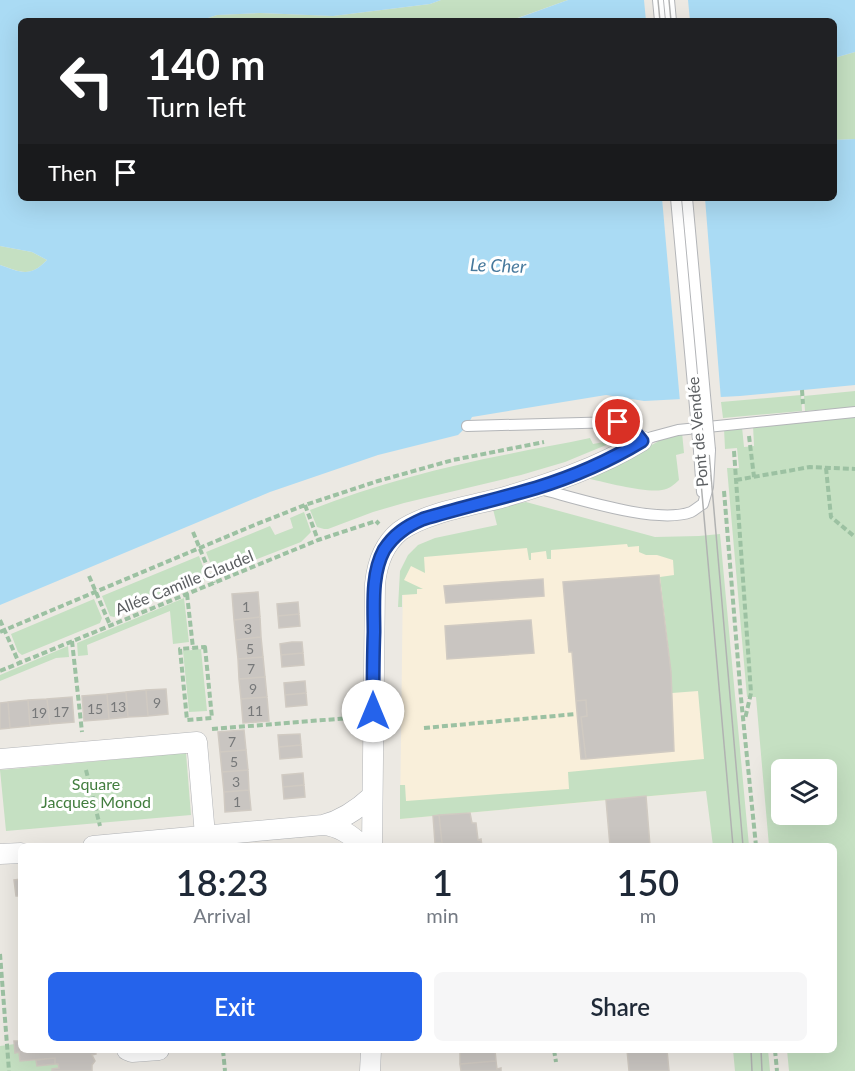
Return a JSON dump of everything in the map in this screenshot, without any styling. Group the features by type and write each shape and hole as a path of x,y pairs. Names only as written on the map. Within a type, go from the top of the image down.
{"street":[{"path":"372,843 375,584 378,564 384,550 402,530 423,519 537,488 626,451 642,441"},
{"path":"0,759 197,742 205,835"},
{"path":"322,825 347,816 372,796"},
{"path":"130,843 322,825 339,828 359,843"},
{"path":"0,855 18,853"},
{"path":"370,1071 371,1053"}],"lane":[{"path":"658,0 660,18"},
{"path":"669,0 671,18"},
{"name":"Pont de Vendée","path":"537,488 623,510 655,515 667,516 691,512 703,504 708,487 676,201"},
{"name":"Pont de Vendée","path":"687,201 704,451"},
{"path":"467,426 618,422 632,429 642,441 678,430 855,412"}],"path":[{"path":"747,422 754,477"},
{"path":"2,631 305,505 453,460 552,440"},
{"path":"734,451 751,693 744,724"},
{"path":"736,480 810,466 855,469"},
{"path":"826,468 831,517 855,537"},
{"path":"723,483 756,843"},
{"path":"305,505 318,540"},
{"name":"Allée Camille Claudel","path":"0,671 318,540 376,521 379,524"},
{"path":"193,532 214,583"},
{"path":"89,576 110,625"},
{"path":"187,594 193,648"},
{"path":"0,620 2,631 19,663"},
{"path":"205,647 212,718 186,720 180,649 193,648 205,647"},
{"path":"424,728 576,714"},
{"path":"207,729 349,718"},
{"path":"0,954 9,1071"},
{"path":"223,1053 225,1071"},
{"path":"554,1053 556,1062"},
{"path":"775,1053 777,1071"}],"shaded area":[{"path":"530,528 687,552 707,791 400,819 403,577 413,558"}],"green space":[{"path":"441,0 568,0 517,18 208,18 217,15 260,13 333,16 430,4"},
{"path":"855,52 855,139 837,140 837,57"},
{"path":"0,246 32,252 47,260 30,271 14,270 0,265"},
{"path":"855,391 855,407 805,411 804,396"},
{"path":"801,395 802,411 723,418 721,402"},
{"path":"855,417 855,1071 789,1071 787,1053 837,1053 837,843 769,843 756,697 747,697 727,468 739,468 737,448 725,449 724,428 742,427 744,447 754,446 753,425"},
{"path":"682,432 684,453 676,455 679,480 669,488 655,491 590,479 659,440"},
{"path":"590,438 593,444 609,441 611,443 565,462 404,503 328,529 317,527 310,510 433,471"},
{"path":"526,502 655,537 720,534 749,843 713,843 706,791 400,819 400,785 405,785 406,801 569,789 568,772 704,759 698,691 672,693 660,577 674,575 673,560 657,555 646,555 639,552 639,546 628,547 627,544 551,550 551,559 547,559 546,551 531,553 531,560 529,560 527,548 424,557 425,573 411,566 404,580 423,589 417,589 417,594 402,595 402,607 398,607 400,571 408,555 418,545 435,538 497,525 493,509"},
{"path":"304,512 311,532 301,542 219,574 213,570 206,552 270,526 275,535 293,528 290,518"},
{"path":"199,556 207,577 205,580 114,617 110,616 102,596"},
{"path":"184,598 189,642 173,644 170,611 87,645 88,655 78,656 77,643"},
{"path":"94,599 102,618 100,623 22,655 18,652 11,634"},
{"path":"68,646 69,657 56,658 0,681 0,675"},
{"path":"201,649 207,711 189,712 183,651"},
{"name":"Square Jacques Monod","path":"186,753 191,815 6,831 0,770"},
{"path":"15,1044 20,1061 36,1060 37,1066 58,1064 59,1068 52,1069 52,1071 0,1071 0,1046"},
{"path":"733,1053 768,1053 770,1071 735,1071"}],"water":[{"name":"Le Cher","path":"0,0 441,0 430,4 333,16 260,13 217,15 208,18 18,18 18,201 837,201 837,140 855,139 855,385 740,396 644,401 606,395 472,417 458,435 378,455 270,492 0,605 0,265 25,272 41,266 47,260 32,252 0,246"},
{"path":"568,0 855,0 855,52 837,57 837,18 518,18"}],"pier":[{"path":"644,0 688,0 690,18 646,18"},
{"path":"662,201 705,201 721,400 680,402"}],"building":[{"path":"659,575 671,672 674,751 586,759 581,717 587,716 586,700 576,701 563,582"},
{"path":"543,579 544,596 446,603 444,586"},
{"path":"258,592 260,617 234,620 232,594"},
{"path":"298,602 299,614 278,616 277,604"},
{"path":"299,614 300,626 279,628 278,616"},
{"path":"260,617 261,637 236,640 234,620"},
{"path":"531,620 534,653 447,659 445,626"},
{"path":"261,637 263,657 238,659 236,640"},
{"path":"302,642 303,653 281,655 280,644"},
{"path":"303,653 304,665 282,667 281,655"},
{"path":"263,657 265,677 239,679 238,659"},
{"path":"265,677 267,697 241,699 239,679"},
{"path":"305,681 306,693 285,695 284,683"},
{"path":"166,689 168,714 148,716 146,690"},
{"path":"146,690 148,716 128,717 126,692"},
{"path":"126,692 128,717 109,719 107,694"},
{"path":"306,693 307,705 286,707 285,695"},
{"path":"107,694 109,719 84,721 82,696"},
{"path":"72,697 74,722 50,724 47,699"},
{"path":"267,697 269,721 243,723 241,699"},
{"path":"47,699 50,724 30,726 28,700"},
{"path":"28,700 30,726 10,728 8,702"},
{"path":"586,700 587,716 581,717 586,759 581,759 576,701"},
{"path":"8,702 10,728 0,729 0,703"},
{"path":"244,730 246,750 220,752 218,732"},
{"path":"300,734 301,745 279,747 278,735"},
{"path":"301,745 302,757 280,759 279,747"},
{"path":"246,750 248,770 222,772 220,752"},
{"path":"248,770 249,790 224,792 222,772"},
{"path":"303,773 304,785 283,787 282,775"},
{"path":"304,785 305,797 284,799 283,787"},
{"path":"249,790 251,810 225,812 224,792"},
{"path":"646,796 650,843 610,843 606,800"},
{"path":"470,813 472,823 476,823 478,840 481,839 482,843 442,843 439,815"},
{"path":"439,815 442,843 435,843 433,816"},
{"path":"18,879 18,896 16,896 14,880"},
{"path":"14,1041 18,1041 18,1052 15,1053"},
{"path":"19,1053 96,1054 92,1055 95,1061 92,1071 52,1071 52,1069 59,1068 58,1064 55,1064 55,1058 20,1061"},
{"path":"460,1053 495,1053 496,1061 460,1064"},
{"path":"627,1053 667,1053 669,1071 629,1071"},
{"path":"55,1058 55,1064 37,1066 36,1060"},
{"path":"496,1061 497,1069 501,1068 501,1071 461,1071 460,1064"}],"tram line":[{"path":"658,0 660,18"},
{"path":"669,0 671,18"},
{"path":"676,201 733,843"},
{"path":"687,201 743,843"},
{"path":"751,1053 752,1071"},
{"path":"761,1053 762,1071"}],"route":[{"path":"373,711 376,574 384,550 395,536 423,519 559,480 626,451 642,441 632,429 618,422"}]}
